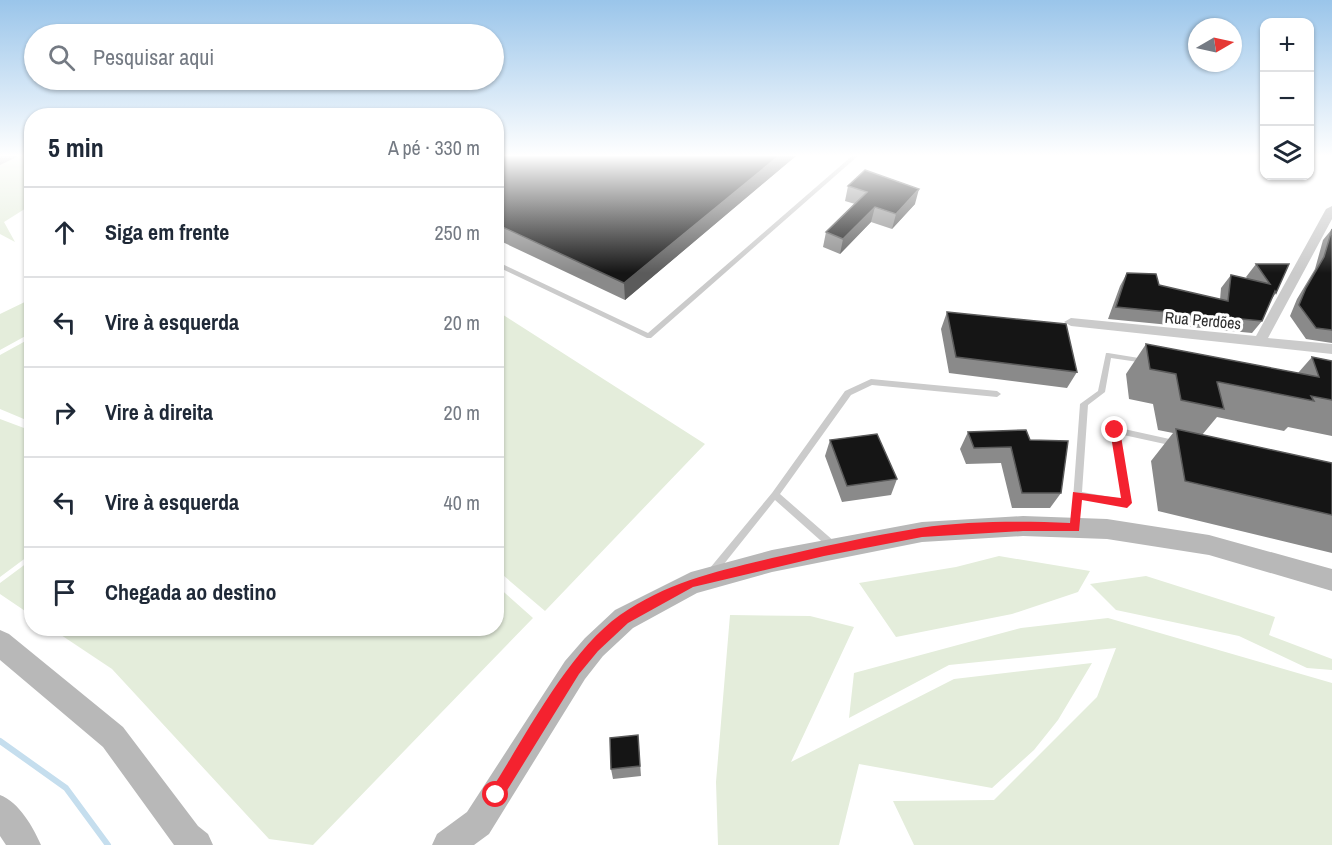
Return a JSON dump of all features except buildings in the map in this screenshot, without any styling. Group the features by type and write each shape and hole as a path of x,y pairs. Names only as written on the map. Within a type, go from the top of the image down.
{"main road":[{"path":"448,845 471,834 575,670 594,647 624,619 691,583 836,549 922,532 1023,526 1157,535 1209,545 1332,580"},
{"path":"0,643 113,737 187,837 197,845"},
{"path":"0,810 25,845"}],"street":[{"path":"1260,341 1331,216"},
{"name":"Rua Perdões","path":"1071,322 1332,349"}],"lane":[{"path":"504,266 649,336 811,194"},
{"path":"1075,528 1084,404 1101,392 1108,355 1154,363"},
{"path":"707,579 775,495 848,393 857,387 871,382 997,394"},
{"path":"1077,495 1127,503 1115,430 1184,446"},
{"path":"775,495 836,549"}],"green space":[{"path":"0,194 24,194 24,209 4,222 15,242 0,234"},
{"path":"24,302 24,337 0,350 0,314"},
{"path":"504,315 705,444 545,611 504,576"},
{"path":"24,342 24,419 0,409 0,355"},
{"path":"0,419 24,428 24,559 0,577"},
{"path":"999,556 1090,571 1078,592 1012,614 896,637 859,583 956,567"},
{"path":"24,565 24,610 0,594 0,583"},
{"path":"1146,576 1275,617 1269,635 1332,659 1332,670 1307,668 1239,636 1116,610 1090,584"},
{"path":"504,592 533,618 313,845 269,839 112,669 62,636 504,636"},
{"path":"730,615 810,616 854,627 791,762 954,679 1092,663 1058,720 1034,750 992,788 859,764 839,845 718,845 716,782"},
{"path":"1108,618 1332,683 1332,845 914,845 893,801 994,800 1097,697 1116,648 949,665 849,718 854,673 1021,628"}],"waterway":[{"path":"0,741 66,788 108,845"}],"route":[{"path":"496,795 575,670 594,647 624,619 691,583 772,561 922,532 1023,526 1075,528 1077,495 1127,503 1115,430"}]}
